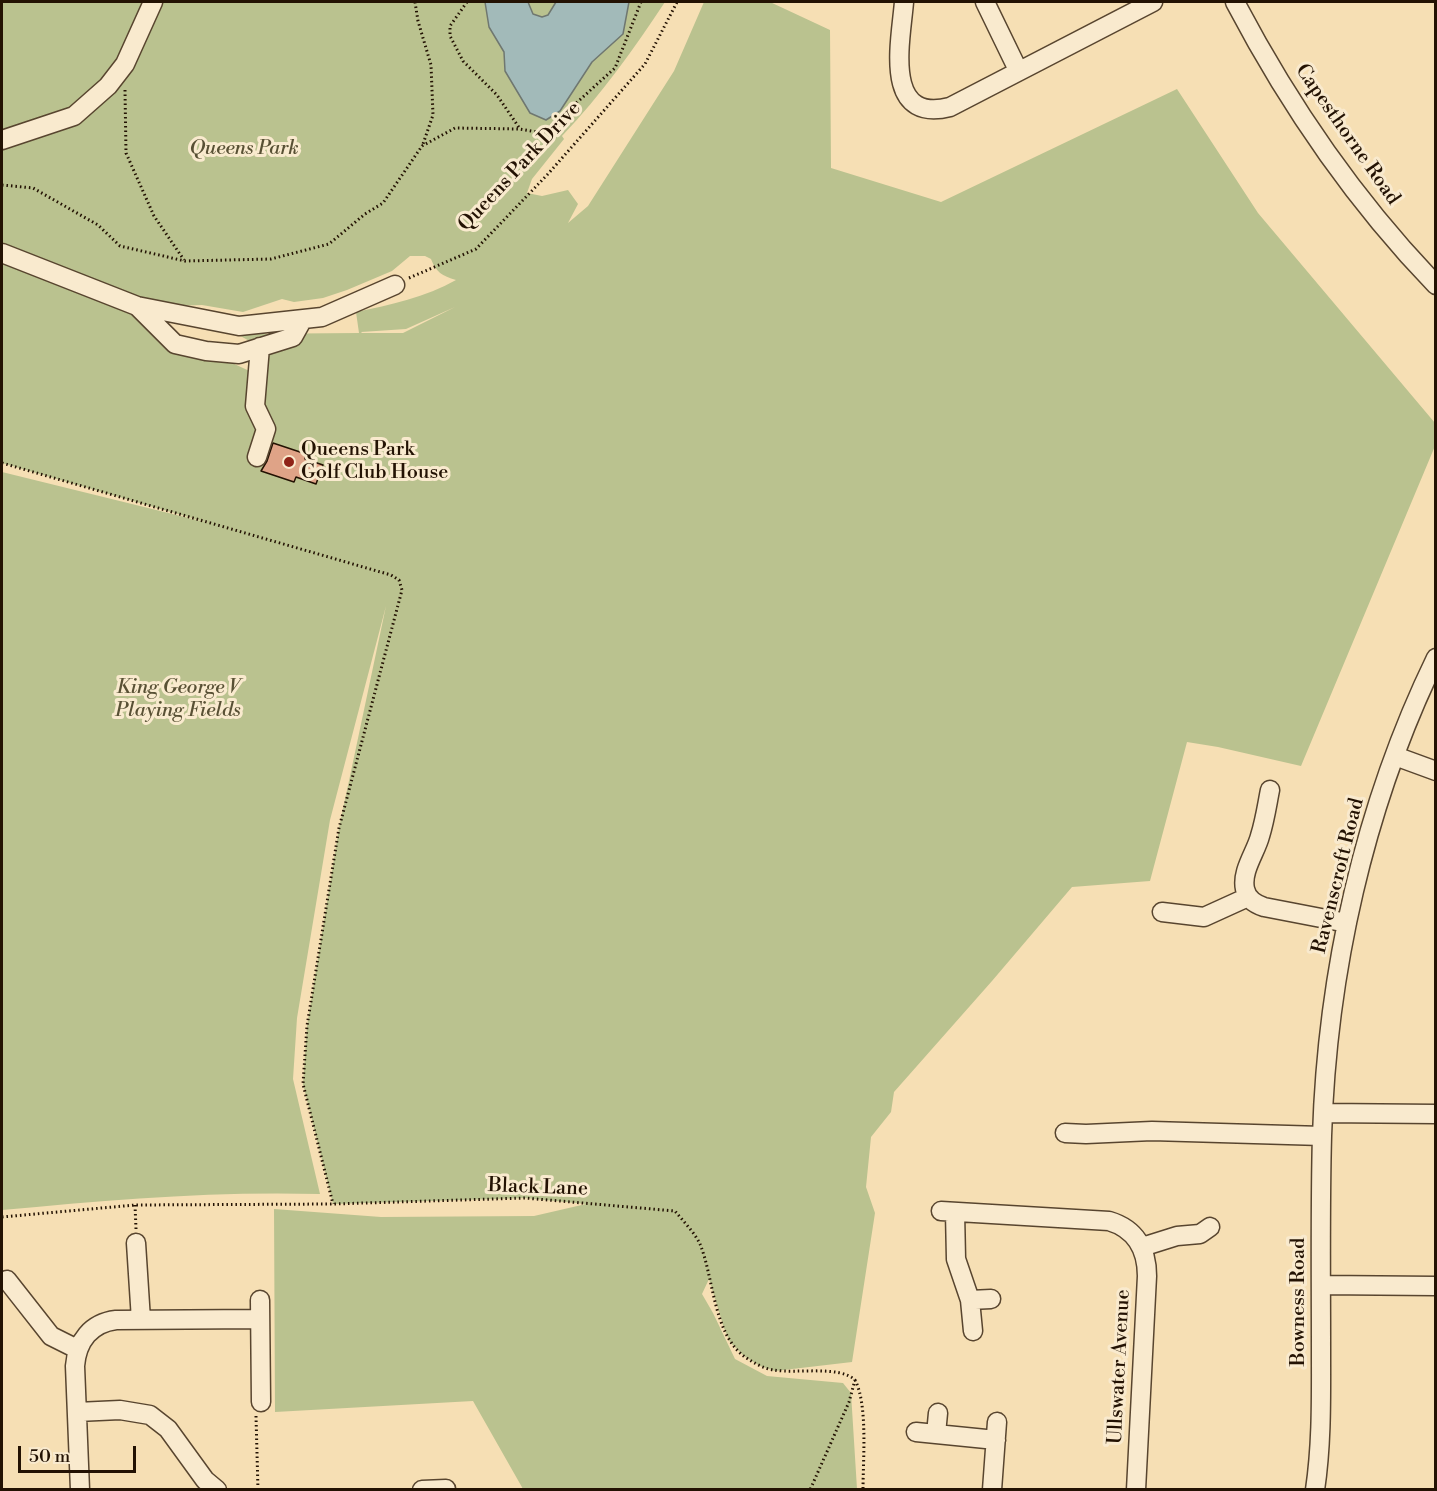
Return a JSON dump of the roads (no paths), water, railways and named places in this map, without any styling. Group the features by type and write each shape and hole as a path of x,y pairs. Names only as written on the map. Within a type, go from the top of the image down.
{"street":[{"path":"2,140 74,116 108,86 125,64 153,2"},
{"path":"904,2 899,65 902,88 913,103 930,109 950,107 1153,2"},
{"path":"984,2 1018,70"},
{"name":"Capesthorne Road","path":"1235,2 1283,87 1343,174 1436,285"},
{"path":"2,253 137,306 239,326 322,317 395,285"},
{"path":"137,306 175,344 206,351 239,354 292,337 303,319"},
{"path":"239,326 239,354"},
{"path":"257,457 266,429 255,406 260,347"},
{"name":"Ravenscroft Road","path":"1323,1113 1334,1003 1347,922 1374,819 1395,756 1436,658"},
{"path":"1395,756 1436,771"},
{"path":"1270,790 1261,835 1244,878 1248,897 1252,902 1264,907 1347,922"},
{"path":"1162,912 1204,917 1248,897"},
{"path":"1323,1113 1436,1114"},
{"name":"Bowness Road","path":"1315,1490 1321,1411 1323,1113"},
{"path":"1065,1133 1152,1131 1322,1136"},
{"path":"973,1331 970,1300 956,1259 948,1211 1109,1221 1129,1230 1142,1247 1177,1236 1200,1234 1210,1227"},
{"path":"136,1243 141,1320"},
{"name":"Ullswater Avenue","path":"1136,1490 1147,1276 1146,1256 1142,1247"},
{"path":"7,1280 51,1336 77,1349"},
{"path":"1321,1285 1436,1286"},
{"path":"970,1300 991,1299"},
{"path":"260,1300 261,1402"},
{"path":"80,1490 75,1366 77,1349 87,1333 103,1323 116,1320 260,1319"},
{"path":"77,1412 120,1410 150,1415 168,1429 205,1480 217,1490"},
{"path":"936,1434 938,1413"},
{"path":"992,1490 997,1422"},
{"path":"916,1432 996,1440"},
{"path":"422,1490 446,1484"}],"water":[{"path":"485,2 528,2 533,14 542,17 548,15 556,2 629,2 623,34 592,62 560,111 546,120 530,113 505,71 504,52 489,27"}],"place":[{"name":"Queens Park Golf Club House","path":"289,462"}],"park label":[{"name":"Queens Park","path":"244,149"},
{"name":"King George V Playing Fields","path":"178,700"}]}
